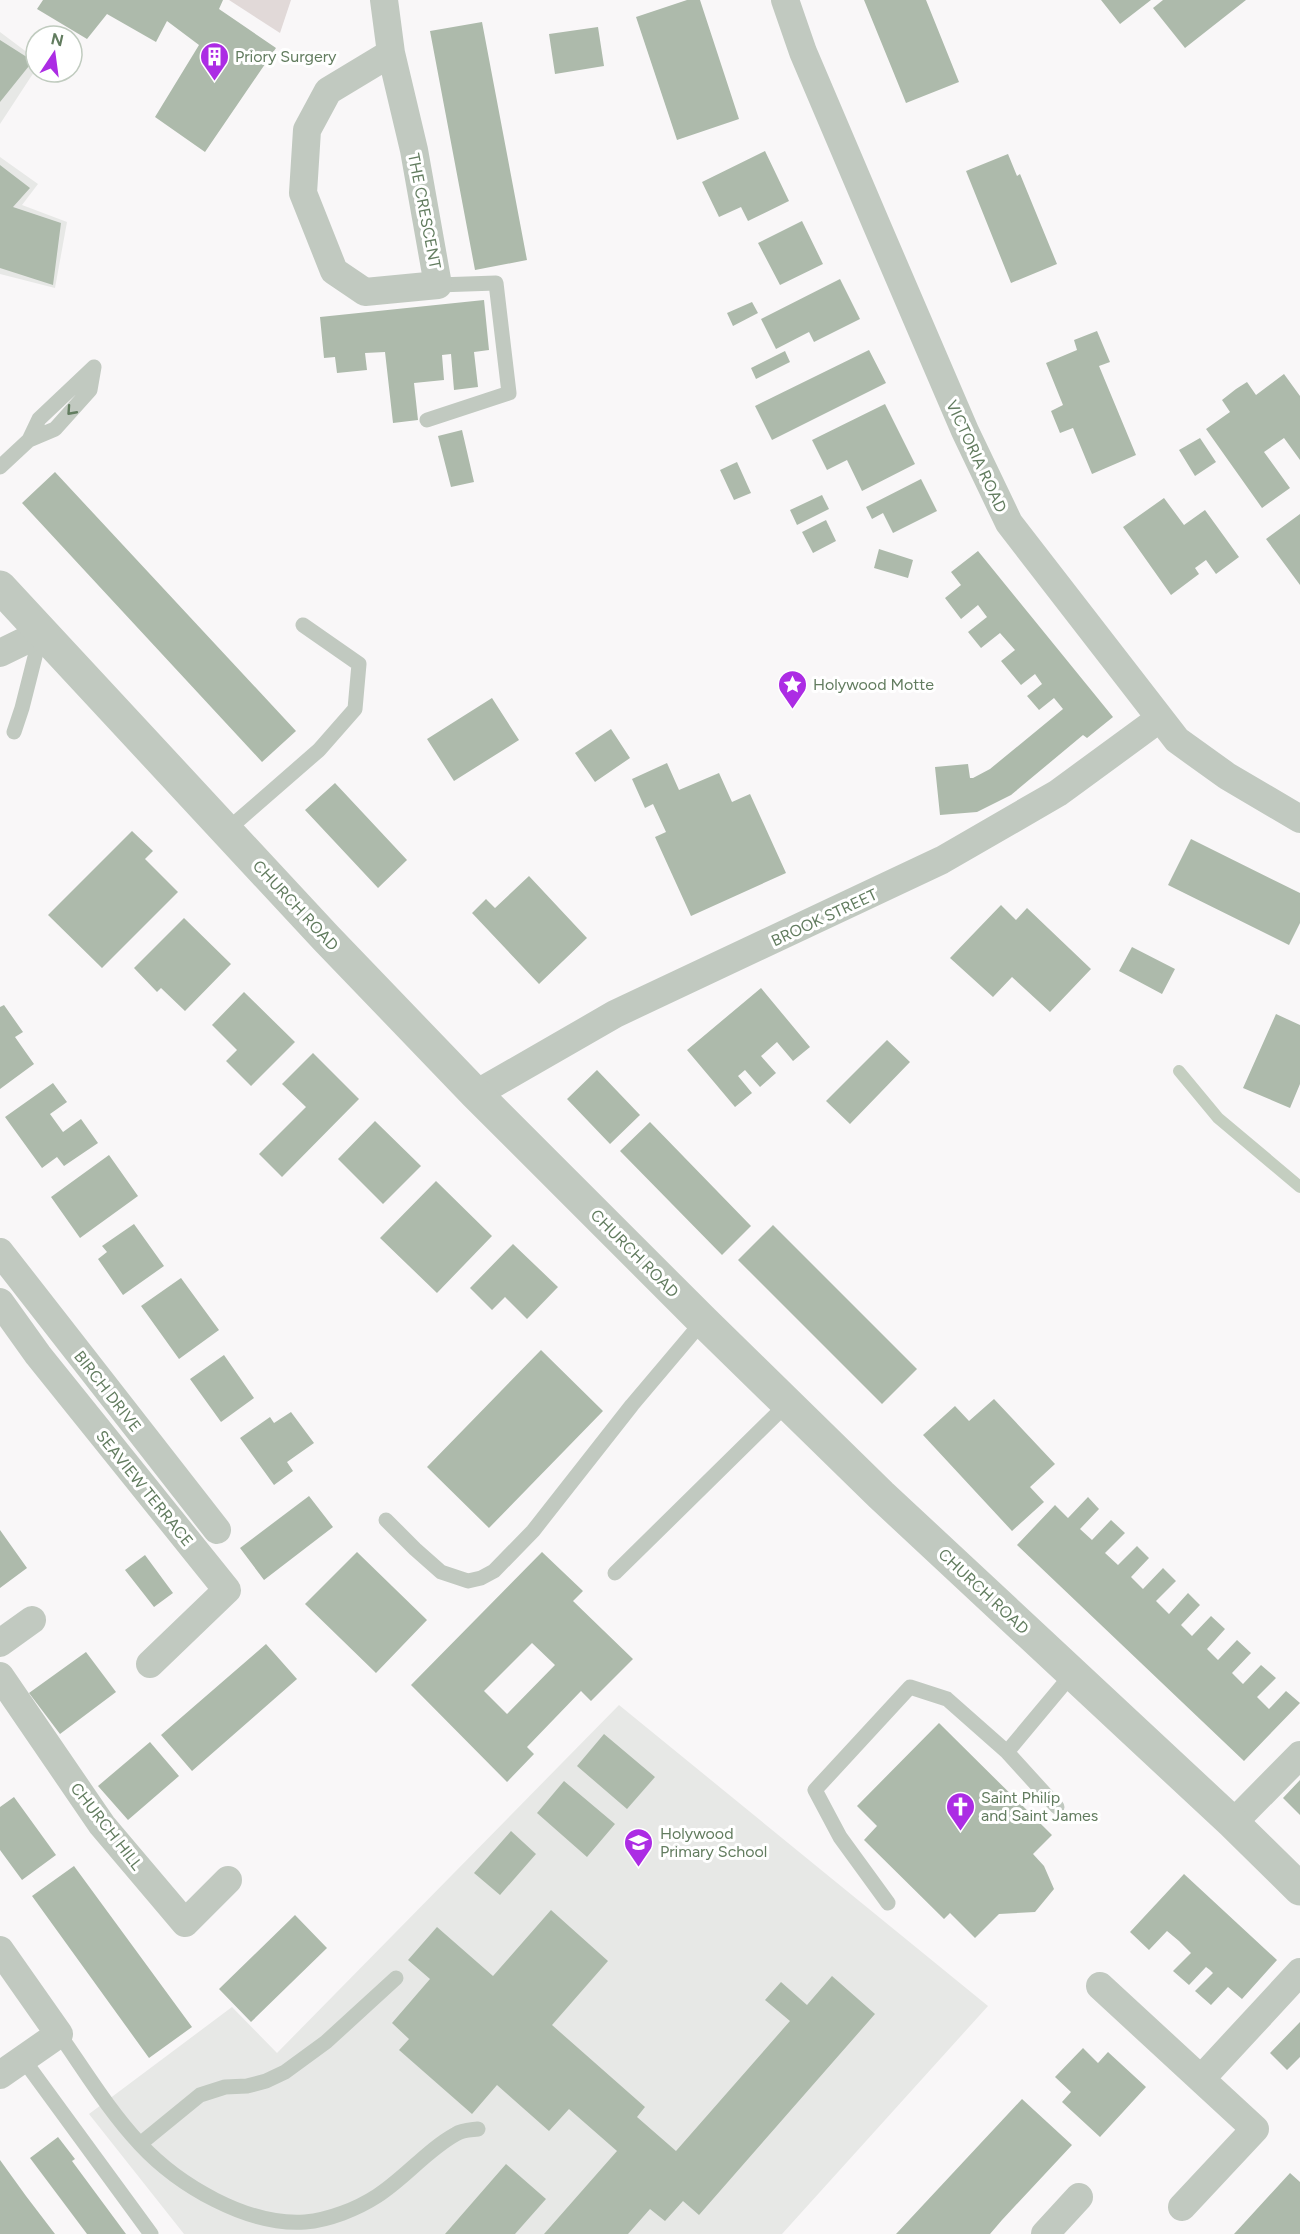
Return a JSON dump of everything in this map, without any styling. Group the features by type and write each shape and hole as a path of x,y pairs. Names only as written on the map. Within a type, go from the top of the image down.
{"street":[{"name":"THE CRESCENT","path":"384,0 391,53 414,150 438,285 365,292 334,271 303,193 307,130 328,92 391,53"},
{"name":"VICTORIA ROAD","path":"785,0 803,52 964,431 1009,523 1177,740 1218,770 1300,819"},
{"name":"CHURCH ROAD","path":"0,587 226,831 476,1094 702,1321 881,1495 1233,1823 1300,1889"},
{"path":"0,653 41,633"},
{"name":"BROOK STREET","path":"476,1094 615,1014 942,860 1058,793 1159,719"},
{"name":"BIRCH DRIVE","path":"0,1251 217,1530"},
{"name":"SEAVIEW TERRACE","path":"0,1302 38,1355 227,1590 150,1664"},
{"path":"0,1642 32,1620"},
{"name":"CHURCH HILL","path":"0,1676 102,1826 185,1923 228,1880"},
{"path":"1233,1823 1300,1755"},
{"path":"0,1950 59,2034 0,2075"},
{"path":"1201,2079 1300,1972"},
{"path":"1100,1986 1255,2129 1182,2207"},
{"path":"1045,2234 1079,2196"}],"lane":[{"path":"427,420 509,393 496,284 438,285"},
{"path":"0,467 29,440 55,429 90,390 94,367 39,419 29,440"},
{"path":"226,831 320,750 355,709 359,664 303,625"},
{"path":"14,732 41,633"},
{"path":"386,1520 441,1572 468,1581 481,1578 494,1571 533,1531 632,1405 702,1321"},
{"path":"615,1573 788,1403"},
{"path":"1007,1752 1073,1673"},
{"path":"888,1904 840,1837 815,1790 910,1687 947,1699 1007,1752 1057,1807"},
{"path":"140,2144 200,2095 225,2087 247,2086 266,2081 285,2072 326,2042 396,1978"},
{"path":"59,2034 106,2103 140,2144 173,2175 220,2202 265,2219 304,2222 337,2215 377,2196 458,2132 478,2129"},
{"path":"23,2059 150,2234"}],"shaded area":[{"path":"229,0 291,0 280,33"},
{"path":"0,32 24,50 24,84 26,84 0,124"},
{"path":"0,157 38,184 22,205 67,222 55,288 0,274"},
{"name":"Holywood Primary School","path":"619,1705 988,2006 782,2234 184,2234 89,2114 232,2007 277,2053"}],"building":[{"name":"Priory Surgery","path":"43,0 223,0 219,9 276,48 205,152 155,117 199,45 167,21 156,42 107,14 87,39 84,37 84,24 62,24 37,9"},
{"path":"687,0 700,0 739,119 677,140 636,17"},
{"path":"864,0 926,0 959,82 906,103"},
{"path":"1101,0 1151,0 1120,24"},
{"path":"1163,0 1246,0 1185,48 1153,8"},
{"path":"482,22 527,260 475,270 430,31"},
{"path":"598,27 604,66 555,74 549,34"},
{"path":"0,40 24,55 24,72 0,102"},
{"path":"765,151 789,201 748,221 741,207 719,217 702,182"},
{"path":"1008,154 1017,176 1020,174 1057,264 1011,283 966,171"},
{"path":"0,165 30,188 13,207 61,223 53,285 0,268"},
{"path":"802,221 823,264 780,285 758,243"},
{"path":"840,279 860,319 814,342 809,332 776,349 761,319"},
{"path":"484,300 489,350 474,352 478,387 454,390 451,354 442,355 444,380 414,383 418,420 393,423 385,352 365,353 367,370 337,373 335,357 324,358 320,317"},
{"path":"752,302 758,313 733,326 727,313"},
{"path":"1097,331 1110,362 1099,366 1136,455 1092,474 1073,428 1060,433 1051,411 1063,405 1046,363 1077,350 1074,340"},
{"path":"869,350 886,383 772,440 755,406"},
{"path":"785,351 790,362 756,379 751,368"},
{"path":"1284,374 1300,396 1300,460 1284,438 1264,452 1290,488 1262,508 1206,429 1230,412 1222,400 1236,389 1247,382 1256,395"},
{"path":"885,404 915,464 862,491 847,460 827,470 812,440"},
{"path":"462,430 474,482 451,487 438,436"},
{"path":"1200,438 1216,462 1195,476 1179,450"},
{"path":"737,462 751,493 734,500 720,470"},
{"path":"55,472 296,731 262,762 22,503"},
{"path":"921,479 937,511 893,533 883,513 872,519 866,507"},
{"path":"822,495 829,509 797,525 790,510"},
{"path":"1164,498 1184,525 1205,510 1239,557 1216,574 1206,560 1195,568 1199,574 1171,595 1123,527"},
{"path":"1300,514 1300,585 1266,539"},
{"path":"826,520 836,541 813,553 802,532"},
{"path":"879,549 913,560 908,578 874,568"},
{"path":"978,551 1113,717 1087,738 1083,735 1011,795 977,812 940,815 935,767 968,764 970,778 973,778 990,769 1063,709 1054,698 1039,710 1027,696 1042,684 1035,674 1021,685 1001,661 1015,650 1000,633 981,648 968,632 987,617 978,605 961,619 945,598 961,585 951,572"},
{"path":"492,698 519,740 454,781 427,739"},
{"path":"611,729 630,758 595,782 575,753"},
{"path":"667,763 679,790 719,773 732,802 750,794 786,873 691,916 655,837 666,832 653,804 645,808 632,779"},
{"path":"335,783 407,860 378,888 305,810"},
{"path":"132,831 153,851 145,859 178,892 102,968 48,915"},
{"path":"1191,839 1300,893 1300,923 1289,945 1168,885"},
{"path":"529,876 587,938 539,984 472,913 486,899 495,908"},
{"path":"1001,905 1016,920 1027,908 1091,969 1050,1012 1012,977 993,997 950,958"},
{"path":"184,918 231,964 185,1011 161,988 157,992 134,968"},
{"path":"1132,947 1175,969 1162,994 1119,971"},
{"path":"761,988 810,1047 793,1061 777,1042 761,1056 776,1073 760,1087 745,1070 738,1076 752,1093 735,1107 687,1050"},
{"path":"244,992 295,1042 251,1086 226,1061 237,1050 212,1025"},
{"path":"4,1005 23,1032 15,1037 34,1064 0,1089 0,1007"},
{"path":"1276,1014 1300,1025 1300,1084 1290,1108 1243,1088"},
{"path":"887,1040 910,1062 850,1124 826,1101"},
{"path":"313,1053 359,1099 282,1177 259,1154 306,1107 282,1084"},
{"path":"597,1070 640,1115 610,1144 567,1099"},
{"path":"53,1083 67,1102 50,1114 63,1132 81,1119 98,1143 64,1166 57,1157 42,1168 5,1117"},
{"path":"375,1121 421,1166 383,1204 338,1159"},
{"path":"650,1122 751,1226 722,1255 620,1151"},
{"path":"109,1155 138,1196 80,1238 51,1197"},
{"path":"436,1181 492,1236 437,1293 380,1238"},
{"path":"134,1224 164,1266 123,1295 98,1259 107,1252 102,1246"},
{"path":"773,1225 917,1369 882,1404 738,1260"},
{"path":"513,1244 558,1287 527,1319 505,1297 492,1310 470,1288"},
{"path":"181,1278 219,1330 179,1359 141,1306"},
{"path":"541,1350 603,1411 489,1528 427,1467"},
{"path":"224,1355 254,1398 221,1422 190,1379"},
{"path":"994,1399 1055,1464 1030,1487 1044,1502 1012,1531 923,1435 955,1406 969,1421"},
{"path":"291,1412 314,1443 287,1462 293,1471 274,1485 240,1438 270,1417 274,1423"},
{"path":"309,1496 333,1527 264,1580 240,1548"},
{"path":"1088,1497 1099,1509 1080,1529 1092,1540 1111,1520 1125,1533 1105,1553 1118,1565 1137,1546 1149,1558 1131,1577 1143,1589 1163,1568 1176,1581 1156,1601 1169,1614 1188,1593 1200,1605 1181,1625 1192,1636 1211,1616 1225,1629 1207,1649 1218,1660 1237,1640 1251,1653 1232,1673 1243,1684 1261,1665 1276,1678 1257,1697 1269,1709 1286,1691 1300,1703 1244,1761 1017,1545 1055,1505 1068,1518"},
{"path":"0,1530 27,1568 0,1588"},
{"path":"357,1552 427,1620 376,1673 305,1604"},
{"path":"542,1552 583,1591 573,1601 633,1659 591,1701 581,1691 527,1747 534,1754 507,1782 411,1685","holes":["532,1643 555,1665 507,1714 484,1691"]},
{"path":"145,1555 173,1593 154,1607 125,1570"},
{"path":"266,1644 297,1679 192,1771 161,1735"},
{"path":"86,1652 116,1692 60,1734 29,1693"},
{"name":"Saint Philip and Saint James","path":"939,1723 1052,1835 1033,1854 1044,1866 1054,1889 1035,1912 999,1914 975,1938 950,1913 944,1919 864,1840 877,1826 857,1806"},
{"path":"604,1734 655,1777 627,1809 577,1766"},
{"path":"150,1742 179,1776 128,1820 98,1786"},
{"path":"1300,1780 1300,1815 1283,1798"},
{"path":"564,1781 615,1824 587,1857 537,1813"},
{"path":"14,1797 56,1855 22,1880 0,1850 0,1807"},
{"path":"511,1831 536,1854 500,1895 474,1873"},
{"path":"74,1866 192,2027 149,2058 32,1896"},
{"path":"1184,1874 1277,1960 1242,1999 1228,1987 1211,2005 1195,1991 1213,1973 1210,1970 1206,1967 1189,1985 1173,1971 1191,1953 1179,1941 1167,1931 1149,1950 1130,1932"},
{"path":"551,1910 608,1961 552,2025 645,2107 637,2117 676,2151 790,2021 765,2000 781,1982 807,2005 832,1976 875,2014 699,2215 683,2201 665,2221 650,2209 628,2234 544,2234 617,2151 569,2109 549,2131 497,2085 472,2114 399,2050 409,2039 392,2023 430,1979 408,1960 437,1927 493,1976"},
{"path":"295,1915 327,1948 251,2022 219,1989"},
{"path":"1300,2022 1300,2057 1287,2070 1270,2053"},
{"path":"1083,2048 1098,2063 1108,2052 1146,2087 1100,2137 1062,2102 1071,2092 1055,2077"},
{"path":"1022,2099 1072,2145 990,2234 896,2234"},
{"path":"58,2137 75,2159 72,2161 126,2234 87,2234 30,2158"},
{"path":"0,2160 26,2196 55,2234 0,2234"},
{"path":"506,2164 546,2199 515,2234 445,2234"},
{"path":"1290,2173 1300,2182 1300,2234 1234,2234"}],"waterway":[{"path":"1179,1071 1218,1118 1300,1187"}],"place":[{"name":"Priory Surgery","path":"214,82"},
{"name":"Holywood Motte","path":"792,710"},
{"name":"Saint Philip and Saint James","path":"960,1832"},
{"name":"Holywood Primary School","path":"639,1868"}]}
